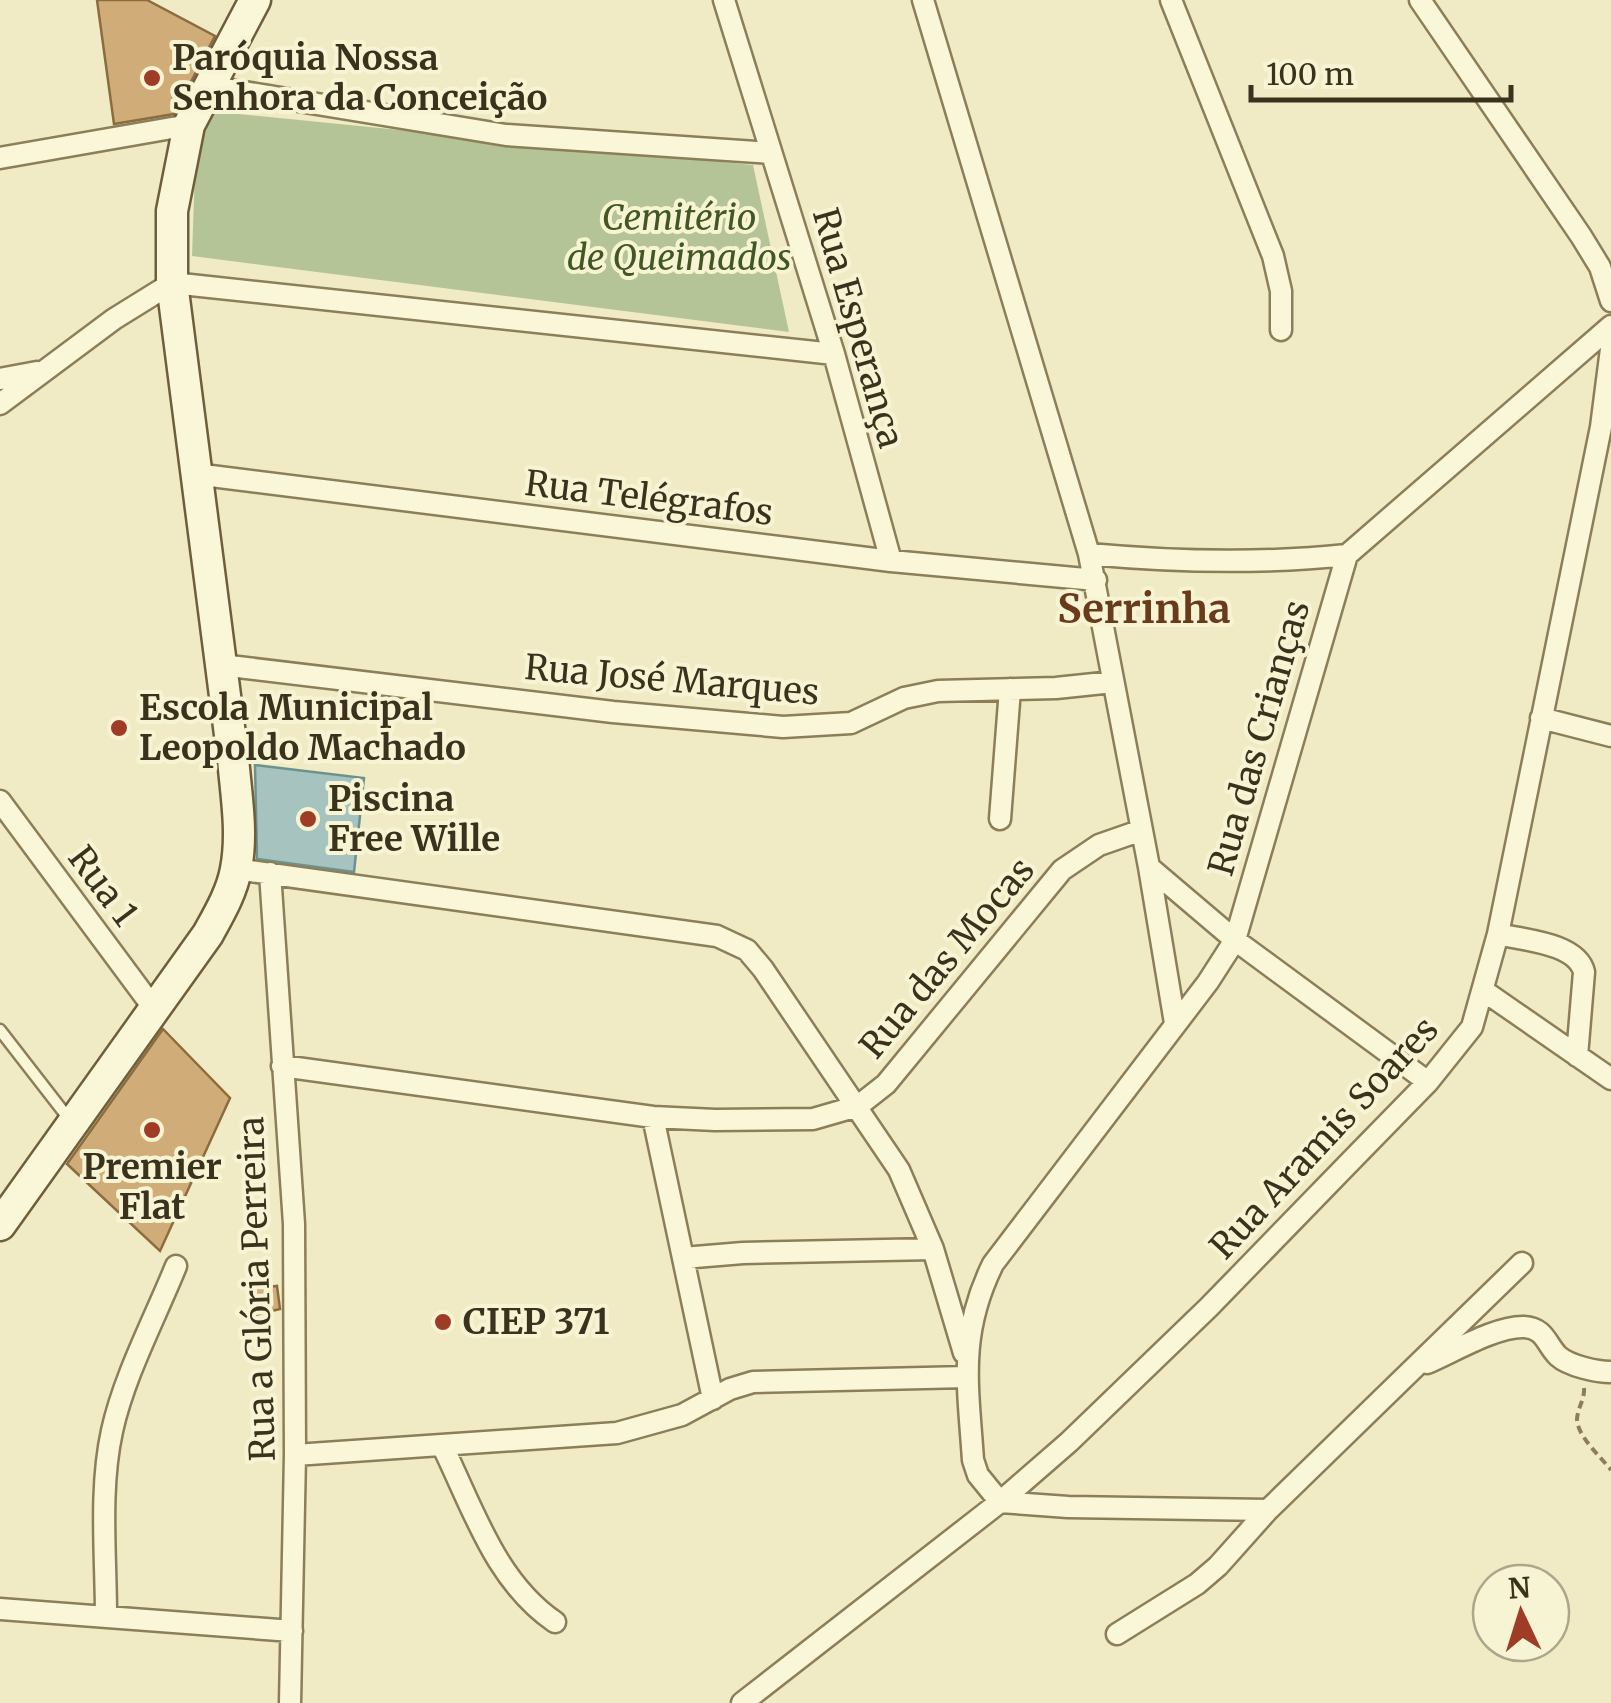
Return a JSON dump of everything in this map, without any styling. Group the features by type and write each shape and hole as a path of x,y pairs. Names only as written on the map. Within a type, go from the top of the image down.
{"main road":[{"path":"0,1225 208,934 225,903 236,869 239,830 233,758 172,283 172,211 188,125 255,0"}],"street":[{"name":"Rua Esperança","path":"724,0 834,354 891,561"},
{"path":"922,0 1096,580 1174,1023 993,1264 974,1308 966,1368"},
{"path":"1170,0 1273,256 1281,291 1280,330"},
{"path":"1420,0 1581,236 1600,267 1611,301"},
{"path":"207,86 506,135 771,153"},
{"path":"0,158 188,125"},
{"path":"0,404 114,319 172,283 834,354"},
{"path":"1089,554 1225,561 1290,561 1346,554 1611,326"},
{"name":"Rua Aramis Soares","path":"742,1703 1000,1502 1069,1442 1210,1306 1428,1082 1472,1027 1498,934 1606,426 1611,350"},
{"path":"0,378 42,371"},
{"name":"Rua Telégrafos","path":"194,474 891,561 1096,580"},
{"name":"Rua das Crianças","path":"1174,1023 1208,982 1234,940 1346,554"},
{"name":"Rua José Marques","path":"221,666 613,712 783,727 851,723 919,694 1113,682"},
{"path":"1000,819 1010,689"},
{"path":"1542,718 1611,736"},
{"name":"Rua 1","path":"0,801 154,1010"},
{"name":"Rua das Mocas","path":"858,1106 886,1084 909,1058 1062,870 1099,845 1142,830"},
{"path":"1149,867 1234,940 1428,1082"},
{"path":"236,869 733,941 763,969 898,1170 934,1249 966,1368 973,1460 987,1488 1000,1502 1056,1507 1268,1510"},
{"name":"Rua a Glória Perreira","path":"270,873 294,1224 290,1703"},
{"path":"1498,934 1569,952 1579,959 1584,972 1577,1056"},
{"path":"1484,991 1611,1079"},
{"path":"282,1066 653,1117 779,1121 813,1119 858,1106"},
{"path":"653,1117 713,1399"},
{"path":"683,1258 744,1252 934,1249"},
{"path":"1117,1634 1197,1584 1522,1263"},
{"path":"106,1616 106,1474 112,1429 176,1266"},
{"path":"1418,1366 1519,1327 1546,1336 1559,1357 1598,1372 1611,1372"},
{"path":"295,1455 640,1429 682,1415 730,1389 753,1382 966,1368"},
{"path":"442,1445 510,1582 554,1622"},
{"path":"0,1609 292,1631"}],"lane":[{"path":"2,1037 73,1124"}],"path":[{"path":"1582,1386 1586,1391 1578,1414 1579,1428 1611,1470"}],"green space":[{"name":"Cemitério de Queimados","path":"209,111 753,165 789,332 192,256 196,140"}],"water":[{"name":"Piscina Free Wille","path":"255,765 364,778 354,872 257,859"}],"building":[{"name":"Paróquia Nossa Senhora da Conceição","path":"97,0 147,0 215,36 174,114 114,124"},
{"name":"Premier Flat","path":"163,1029 230,1098 160,1251 67,1164"},
{"path":"277,1286 280,1309 251,1316 250,1289"}],"place":[{"name":"Paróquia Nossa Senhora da Conceição","path":"152,78"},
{"name":"Escola Municipal Leopoldo Machado","path":"119,728"},
{"name":"Piscina Free Wille","path":"308,819"},
{"name":"Premier Flat","path":"152,1130"},
{"name":"CIEP 371","path":"443,1322"}],"district":[{"name":"Serrinha","path":"1144,609"}]}
